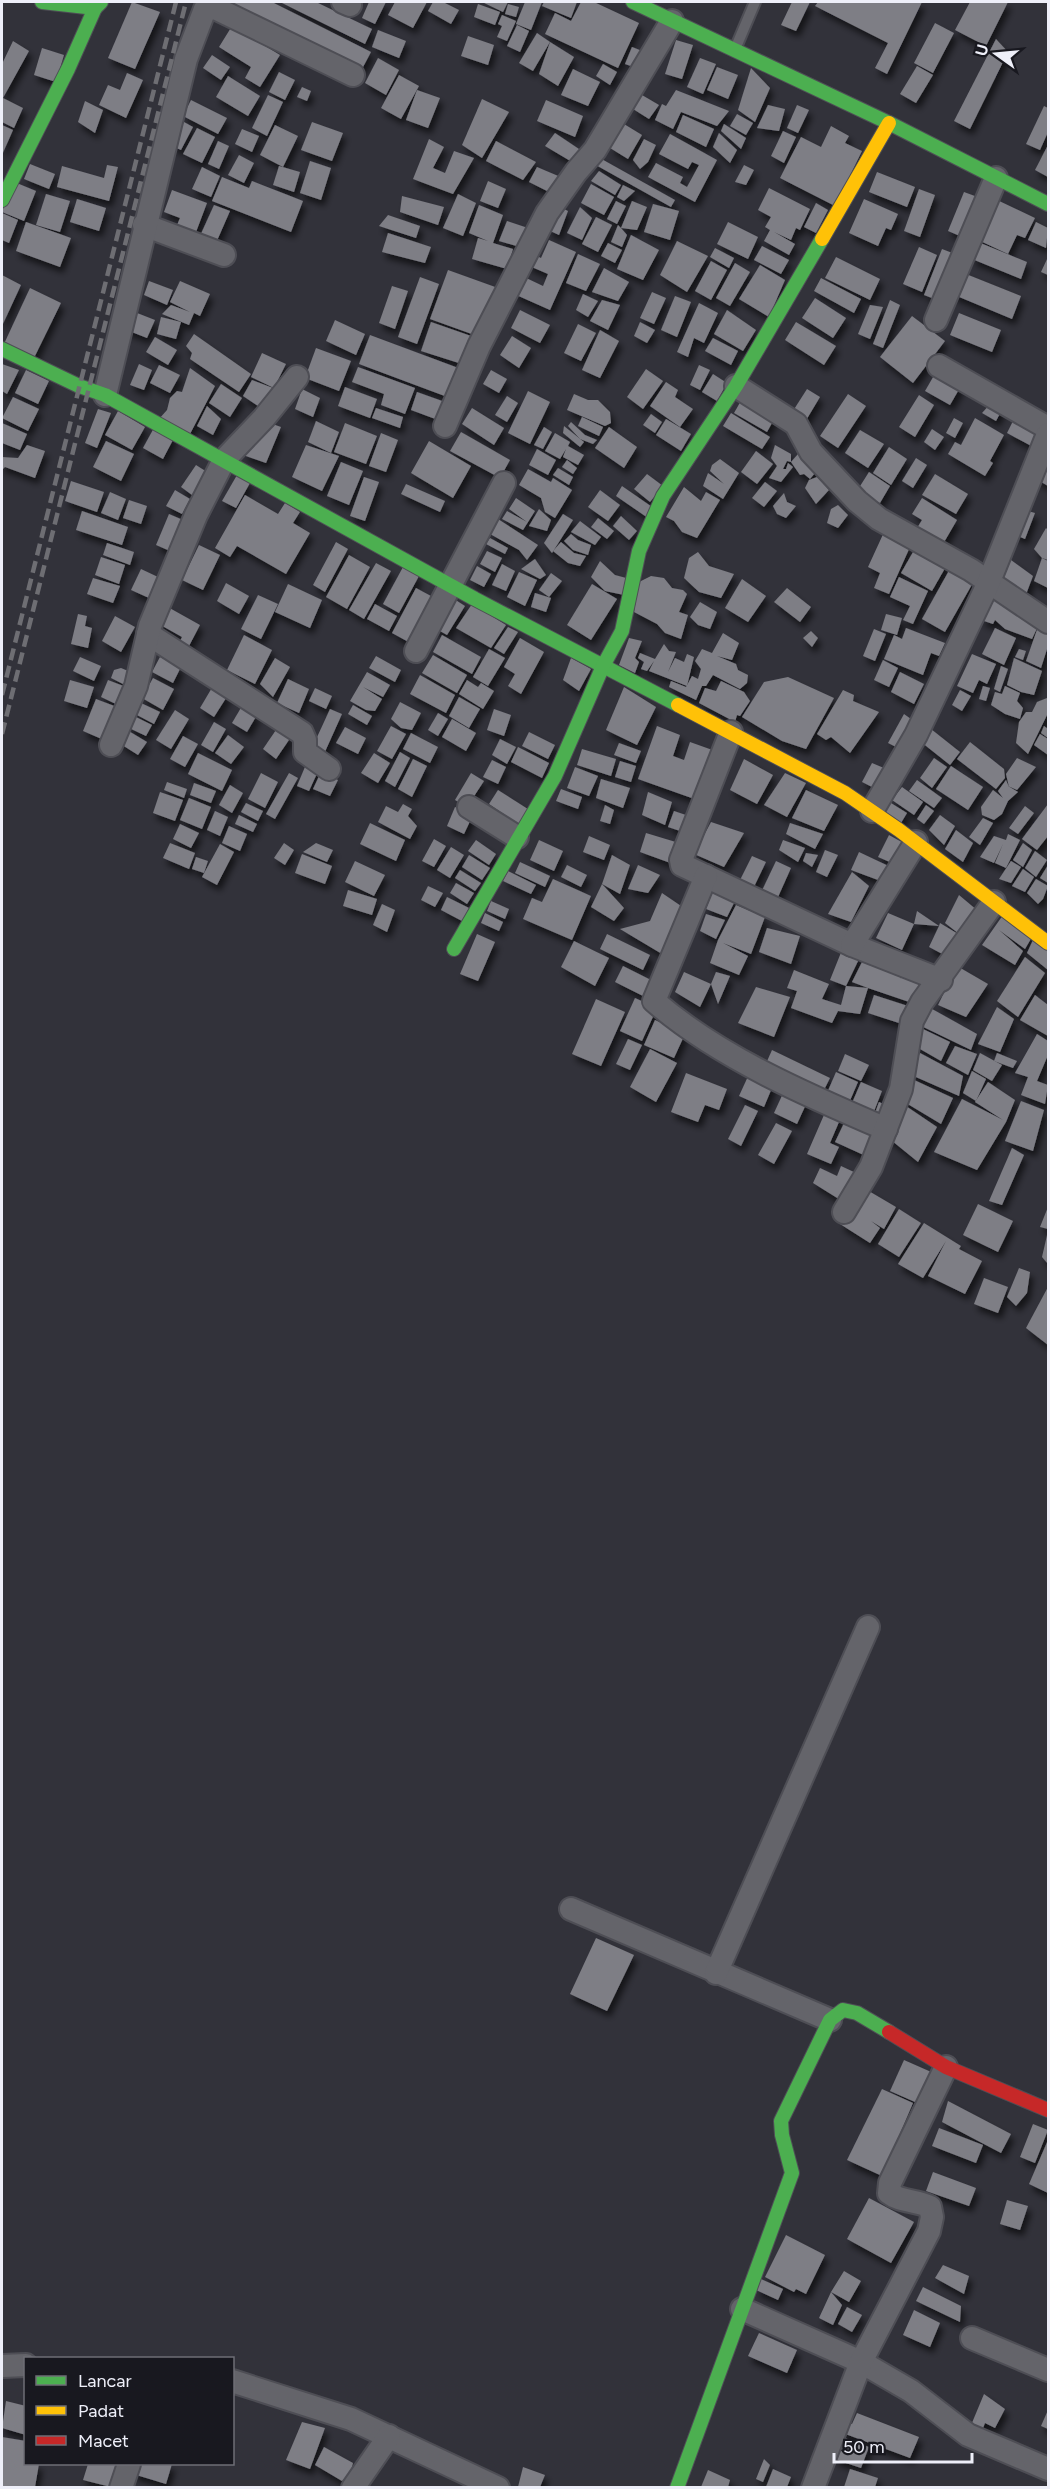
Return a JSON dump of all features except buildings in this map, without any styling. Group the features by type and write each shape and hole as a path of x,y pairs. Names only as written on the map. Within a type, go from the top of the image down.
{"street":[{"path":"4,189 68,69 98,5 42,2"},
{"path":"633,2 889,123 1048,204"},
{"path":"105,395 144,225 186,59 201,15 207,8 213,7 353,75"},
{"path":"445,426 479,346 548,213 576,172 595,150 672,21"},
{"path":"454,949 517,837 555,776 603,666 622,631 639,551 663,496 736,386 889,123"},
{"path":"936,320 996,178"},
{"path":"144,225 224,255"},
{"path":"2,349 80,386 105,395 452,586 845,793 916,842 1048,943"},
{"path":"939,366 1048,428"},
{"path":"111,745 136,686 148,634 196,515 224,460 264,418 297,377"},
{"path":"736,386 796,424 811,452 856,501 879,519 971,570 988,584 1048,622"},
{"path":"872,811 916,735 988,584 1048,434"},
{"path":"416,651 504,483"},
{"path":"148,634 302,733 306,740 305,752 329,769"},
{"path":"731,732 681,860 682,865 852,945 941,980"},
{"path":"469,807 517,837"},
{"path":"852,945 916,842"},
{"path":"706,876 654,1000 669,1014 751,1066 814,1098 886,1129"},
{"path":"844,1212 871,1167 901,1089 912,1021 922,1002 941,980 994,902"},
{"path":"716,1973 868,1627"},
{"path":"571,1909 830,2020"},
{"path":"677,2487 792,2173 792,2162 780,2137 781,2121 830,2020 843,2010 856,2013 946,2067 1048,2110"},
{"path":"813,2487 861,2362 929,2231 932,2217 930,2208 920,2202 895,2198 889,2193 890,2183 946,2067"},
{"path":"742,2309 861,2362 911,2391 968,2435 1048,2469"},
{"path":"972,2338 1048,2370"},
{"path":"2,2366 24,2365"},
{"path":"234,2382 351,2419 489,2486"},
{"path":"353,2487 389,2436"},
{"path":"121,2487 128,2465"}],"lane":[{"path":"734,50 755,2"}],"railway":[{"path":"2,695 176,2"},
{"path":"2,734 186,2"}],"traffic: fast":[{"path":"42,2 95,8 101,2"},
{"path":"633,2 889,123 1048,204"},
{"path":"2,200 68,69 95,8"},
{"path":"454,949 555,776 603,666 622,631 639,551 663,496 736,386 822,239"},
{"path":"2,349 79,386 105,395 475,599 678,705"},
{"path":"677,2488 792,2173 782,2135 781,2121 830,2020 843,2010 857,2013 889,2032"}],"traffic: slow":[{"path":"822,239 889,123"},
{"path":"678,705 845,793 899,830 1048,943"}],"traffic: jam":[{"path":"889,2032 946,2067 1048,2110"}]}
